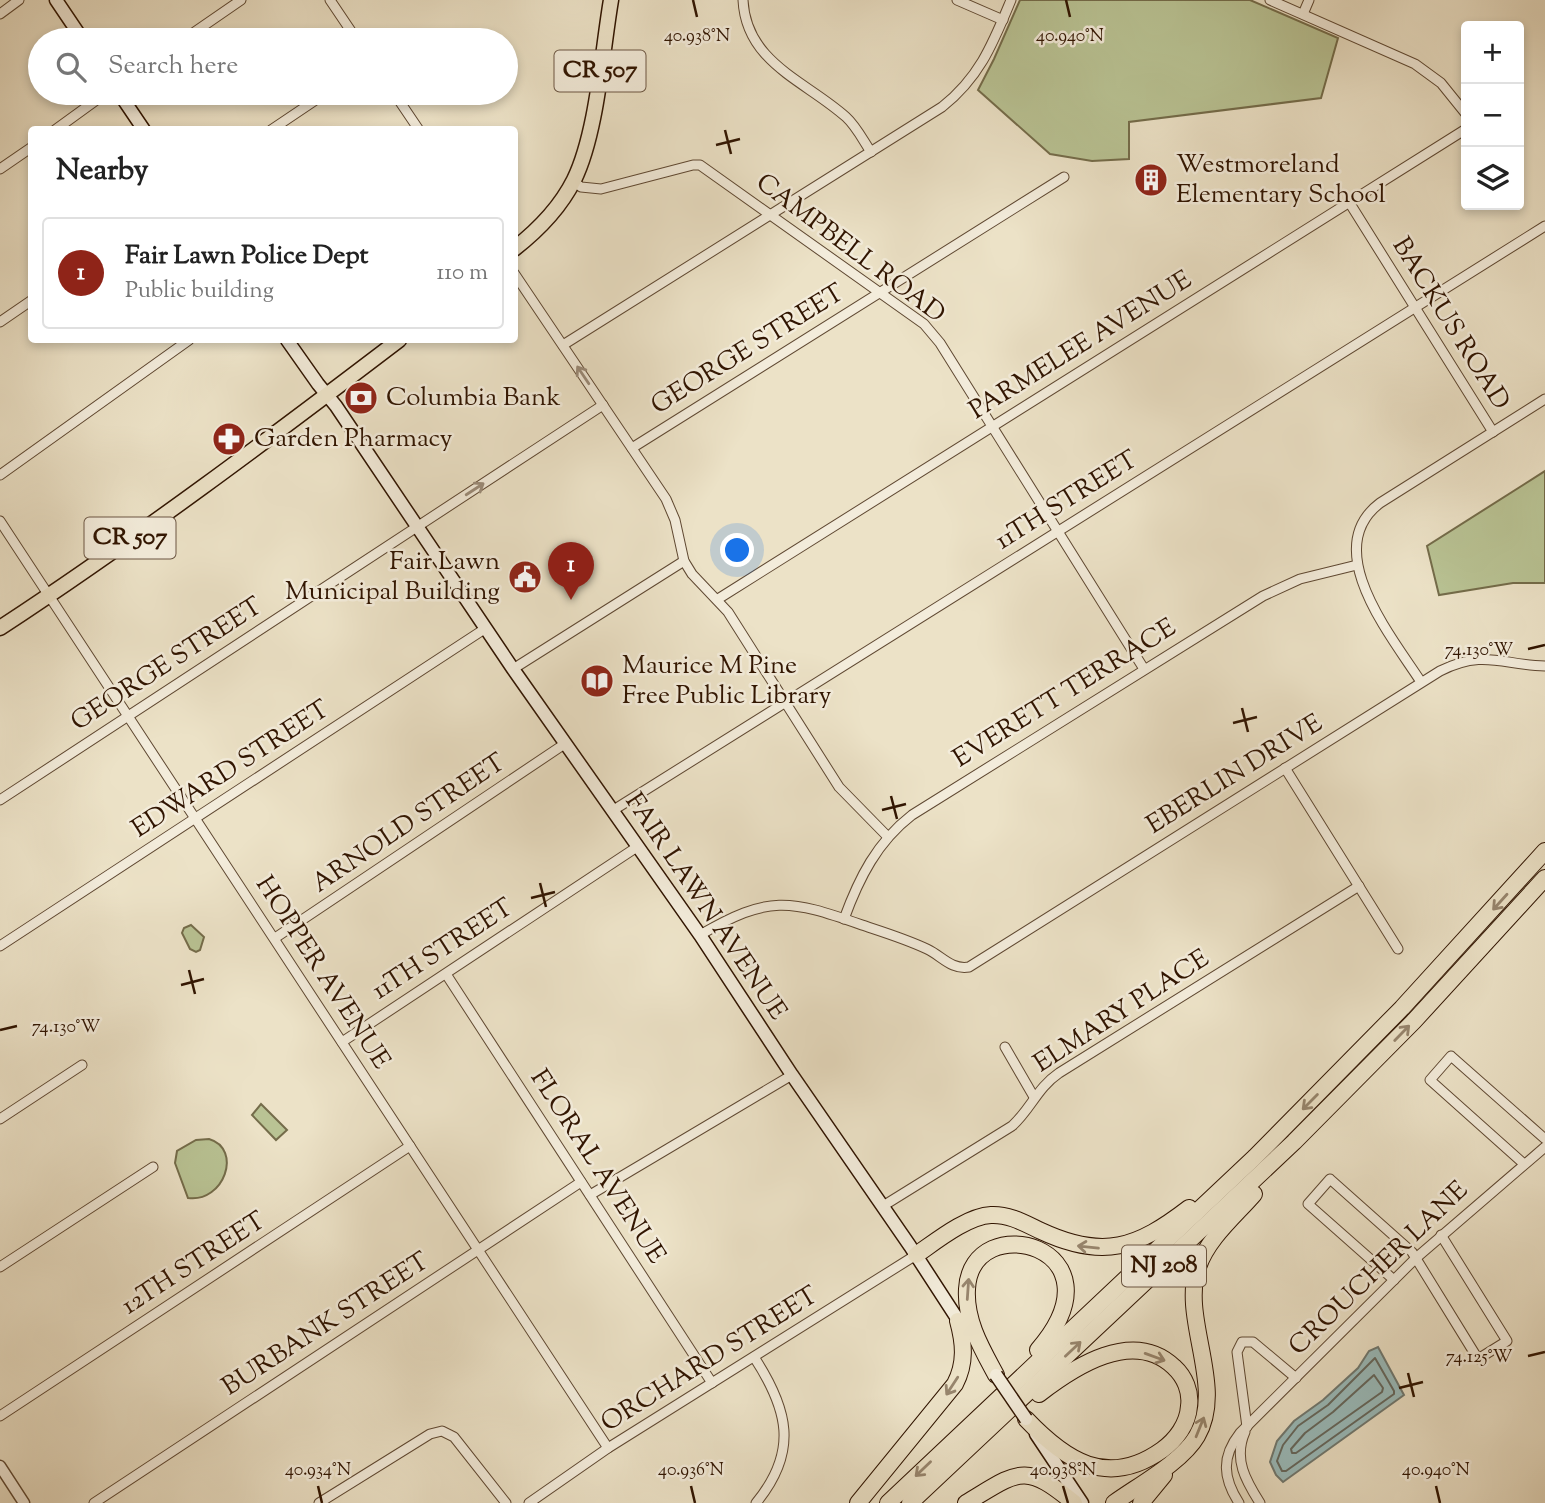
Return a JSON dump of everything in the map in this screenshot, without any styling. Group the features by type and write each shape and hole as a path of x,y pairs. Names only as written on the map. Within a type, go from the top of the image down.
{"highway":[{"name":"NJ 208","path":"910,1503 964,1441 1270,1142 1402,1008 1545,851"},
{"name":"NJ 208","path":"888,1503 964,1441 1236,1198 1441,993 1545,878"},
{"path":"1141,1503 1188,1449 1203,1423 1207,1394 1195,1306 1195,1276 1199,1264 1213,1240 1354,1082"},
{"path":"916,1255 979,1216 992,1214 1015,1219 1062,1241 1085,1248 1108,1248 1133,1241 1174,1219 1270,1142"},
{"path":"964,1441 1040,1348 1061,1314 1066,1289 1063,1277 1049,1255 1027,1245 1003,1245 993,1249 975,1265 969,1276 967,1288 970,1317 979,1344 996,1376"},
{"path":"858,1503 955,1384 963,1363 958,1321"},
{"path":"964,1441 1079,1365 1104,1356 1137,1352 1163,1359 1180,1374 1189,1395 1187,1418 1174,1439 1152,1456 1127,1466 1097,1467 1069,1457 1026,1419"},
{"path":"1114,1503 1188,1449"},
{"path":"966,1503 1004,1480 1024,1475 1043,1479 1074,1503"}],"main road":[{"path":"56,0 75,28"},
{"name":"CR 507","path":"518,245 549,215 573,181 589,133 611,0"},
{"path":"127,105 141,126"},
{"name":"FAIR LAWN AVENUE","path":"289,343 636,847 700,935 1082,1503"},
{"name":"CR 507","path":"0,628 50,595 395,343"}],"street":[{"path":"0,14 19,0"},
{"path":"200,28 241,0"},
{"path":"330,0 350,28"},
{"path":"743,0 751,36 766,58 849,120 871,152"},
{"path":"957,0 1003,20"},
{"path":"563,345 942,107 966,86 983,63 1011,0"},
{"path":"1270,0 1399,56 1429,72 1461,107"},
{"path":"1303,14 1309,0"},
{"path":"61,126 89,105"},
{"path":"277,126 308,105"},
{"path":"402,105 416,126"},
{"name":"PARMELEE AVENUE","path":"718,600 1461,132"},
{"path":"0,169 28,149"},
{"name":"CAMPBELL ROAD","path":"573,181 581,187 601,189 700,165 933,333 1144,669"},
{"name":"GEORGE STREET","path":"632,448 1064,177"},
{"name":"BACKUS ROAD","path":"1349,202 1493,432"},
{"name":"11TH STREET","path":"612,811 1545,226"},
{"path":"518,280 671,509 684,561 692,574 728,612 839,787 888,837"},
{"path":"0,323 28,303"},
{"path":"0,475 185,343"},
{"path":"1421,682 1365,588 1357,565 1356,540 1363,519 1370,510 1545,399"},
{"name":"GEORGE STREET","path":"0,800 603,405"},
{"name":"HOPPER AVENUE","path":"0,521 608,1448"},
{"path":"513,669 684,561"},
{"name":"EVERETT TERRACE","path":"844,919 867,865 900,825 926,806 1263,596 1300,579 1357,565"},
{"name":"EDWARD STREET","path":"0,946 486,628"},
{"name":"EBERLIN DRIVE","path":"844,919 926,948 948,963 961,968 969,967 1451,665 1478,658 1492,658 1545,666"},
{"name":"ARNOLD STREET","path":"275,938 566,743"},
{"path":"1285,768 1398,949"},
{"name":"11TH STREET","path":"342,1042 636,847"},
{"name":"ELMARY PLACE","path":"883,1206 1012,1126 1021,1118 1041,1087 1059,1073 1359,886"},
{"path":"700,935 749,910 781,905 810,907 844,919"},
{"name":"FLORAL AVENUE","path":"446,974 712,1383"},
{"path":"1005,1047 1034,1097"},
{"path":"1524,1164 1430,1080 1451,1056 1545,1139"},
{"path":"0,1119 82,1065"},
{"path":"590,1195 792,1075"},
{"name":"12TH STREET","path":"0,1416 410,1146"},
{"name":"CROUCHER LANE","path":"1239,1503 1227,1483 1226,1461 1233,1442 1416,1258 1545,1147"},
{"path":"0,1267 153,1167"},
{"path":"1394,1280 1308,1204 1331,1179 1408,1247 1478,1359 1507,1341 1441,1235"},
{"name":"BURBANK STREET","path":"94,1503 581,1182"},
{"name":"ORCHARD STREET","path":"529,1503 608,1448 916,1255"},
{"path":"1260,1503 1241,1466 1241,1444 1247,1427 1237,1352 1242,1342 1254,1342 1296,1378"},
{"path":"754,1357 775,1392 784,1421 785,1436 780,1465 756,1503"},
{"path":"319,1503 430,1434 442,1431 454,1437 506,1503"},
{"path":"0,1466 24,1503"}],"green space":[{"path":"1020,0 1250,0 1338,38 1321,98 1129,122 1129,159 1092,161 1050,154 978,90"},
{"path":"1545,471 1545,583 1513,583 1439,595 1427,546"},
{"path":"191,925 204,937 200,950 196,952 190,949 182,933 184,928"},
{"path":"261,1104 287,1130 276,1140 252,1115"},
{"path":"209,1139 225,1153 225,1174 211,1192 201,1197 188,1198 175,1163 177,1151 196,1140"}],"water":[{"path":"1378,1347 1404,1395 1283,1482 1270,1462 1277,1441 1294,1421 1323,1400 1358,1368 1369,1351"}],"place":[{"name":"Westmoreland Elementary School","path":"1151,180"},
{"name":"Columbia Bank","path":"361,398"},
{"name":"Garden Pharmacy","path":"229,439"},
{"name":"Fair Lawn Municipal Building","path":"525,577"},
{"name":"Fair Lawn Police Dept","path":"571,600"},
{"name":"Maurice M Pine Free Public Library","path":"597,681"}]}
